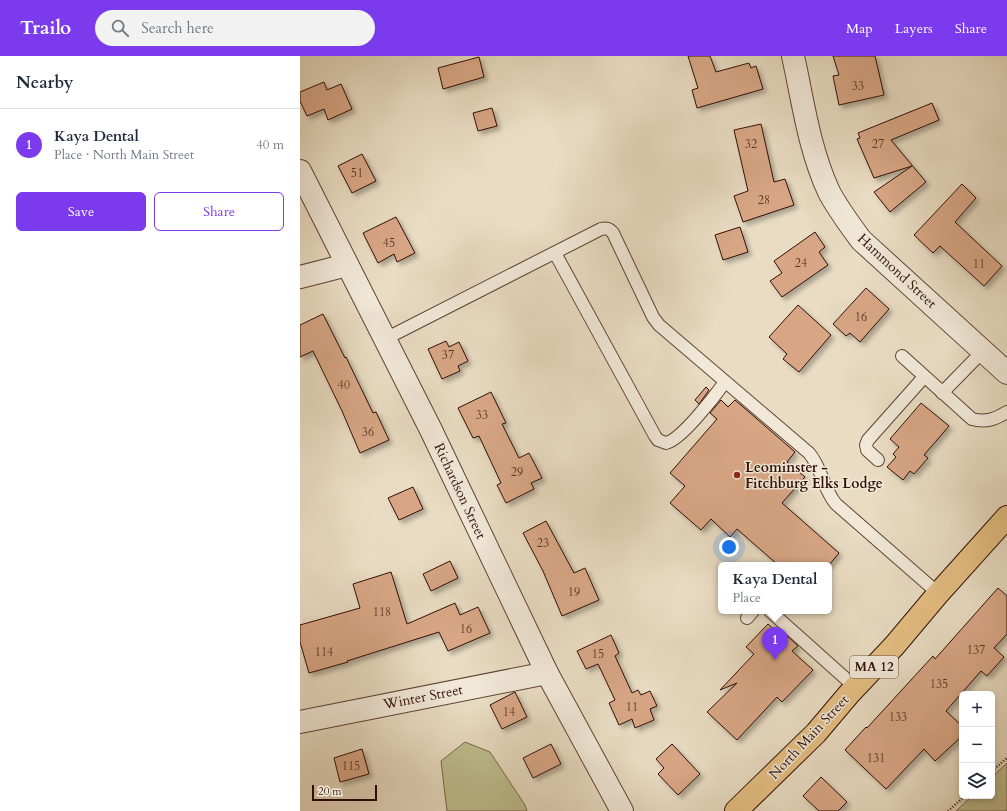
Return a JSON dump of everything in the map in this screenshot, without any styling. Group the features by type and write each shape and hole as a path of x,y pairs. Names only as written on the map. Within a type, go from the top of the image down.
{"main road":[{"name":"North Main Street","path":"736,811 816,732 895,645 1007,517"}],"street":[{"name":"Hammond Street","path":"793,56 814,152 830,192 846,220 861,240 1007,373"},
{"name":"Richardson Street","path":"300,171 431,430 547,673 622,811"},
{"path":"300,277 347,265"},
{"name":"Winter Street","path":"300,722 547,673"}],"lane":[{"path":"384,339 601,229 609,229 613,233 653,317 665,331 809,453 815,460 832,499 842,510 939,594"},
{"path":"555,253 658,440 666,443 674,440 704,408 725,382"},
{"path":"942,393 983,351"},
{"path":"902,356 972,419 986,421 993,420 1007,412"},
{"path":"878,460 867,450 866,445 868,440 924,377"},
{"path":"773,614 856,687"}],"path":[{"path":"995,768 1007,758"},
{"path":"948,811 962,799"}],"shaded area":[{"path":"465,742 490,752 525,805 527,811 447,811 441,761"},
{"path":"1007,763 1007,811 956,811 969,799 995,799 995,774"}],"building":[{"path":"688,56 710,56 716,72 749,63 751,68 756,66 763,89 697,108 692,90 698,88"},
{"path":"833,56 875,56 884,95 839,105 833,76 839,75"},
{"path":"479,57 484,77 443,89 438,68"},
{"path":"324,82 327,90 341,84 352,109 328,120 324,109 307,116 300,101 300,92"},
{"path":"932,103 939,120 891,140 926,182 890,212 874,192 912,166 874,178 857,139 860,138 858,133"},
{"path":"492,108 497,126 478,131 473,113"},
{"path":"761,124 774,182 785,179 794,205 743,222 734,196 748,191 734,130"},
{"path":"362,154 376,181 352,193 338,166"},
{"path":"962,184 976,198 955,222 1002,266 984,286 940,246 933,253 914,235"},
{"path":"396,217 415,253 397,262 394,254 378,263 363,233"},
{"path":"740,227 748,252 723,260 715,235"},
{"path":"815,232 825,247 819,252 828,265 782,297 770,281 782,273 774,261"},
{"path":"866,288 889,309 860,342 850,333 846,336 833,324"},
{"path":"798,305 831,335 799,372 783,359 787,354 769,337"},
{"path":"323,314 373,413 376,412 389,440 360,453 342,411 313,351 300,357 300,325"},
{"path":"446,341 449,347 459,342 468,361 458,366 460,371 442,379 428,349"},
{"path":"706,387 709,390 699,404 695,400"},
{"path":"491,392 506,423 502,424 519,458 529,453 542,478 531,483 534,489 506,503 497,485 501,483 479,436 473,438 458,408"},
{"name":"Leominster - Fitchburg Elks Lodge","path":"721,400 728,407 735,400 795,452 787,462 805,477 782,503 839,553 832,562 775,562 737,529 730,537 711,519 701,530 670,503 685,486 670,473 717,419 710,413"},
{"path":"921,403 949,426 924,455 928,458 914,474 910,471 903,480 887,467 896,457 893,454 899,447 890,439"},
{"path":"413,487 423,509 399,520 388,498"},
{"path":"546,521 574,573 585,568 599,600 562,616 543,571 523,533"},
{"path":"450,561 458,578 431,591 423,574"},
{"path":"391,572 407,624 455,603 460,615 478,607 490,633 448,651 439,632 347,661 348,662 309,673 300,642 300,625 360,608 353,584"},
{"path":"998,588 1007,596 1007,634 994,648 1004,657 987,676 981,671 964,691 959,691 959,696 946,711 959,723 959,739 935,761 924,749 886,789 845,750 933,656 935,659"},
{"path":"768,624 782,637 785,634 798,646 792,651 813,670 782,702 777,697 737,740 707,712 737,683 720,690 754,654 746,647"},
{"path":"611,635 619,653 615,656 632,693 638,690 641,695 650,691 657,706 650,709 654,720 635,728 632,719 619,725 609,703 615,700 598,664 586,669 577,651"},
{"path":"515,692 527,717 502,729 490,705"},
{"path":"551,744 561,764 533,778 523,758"},
{"path":"672,744 700,774 678,795 658,774 664,768 656,759"},
{"path":"362,749 369,774 340,782 334,758"},
{"path":"821,777 847,802 838,811 819,811 803,796"}],"place":[{"name":"Leominster - Fitchburg Elks Lodge","path":"737,475"},
{"name":"Kaya Dental","path":"775,660"}]}
